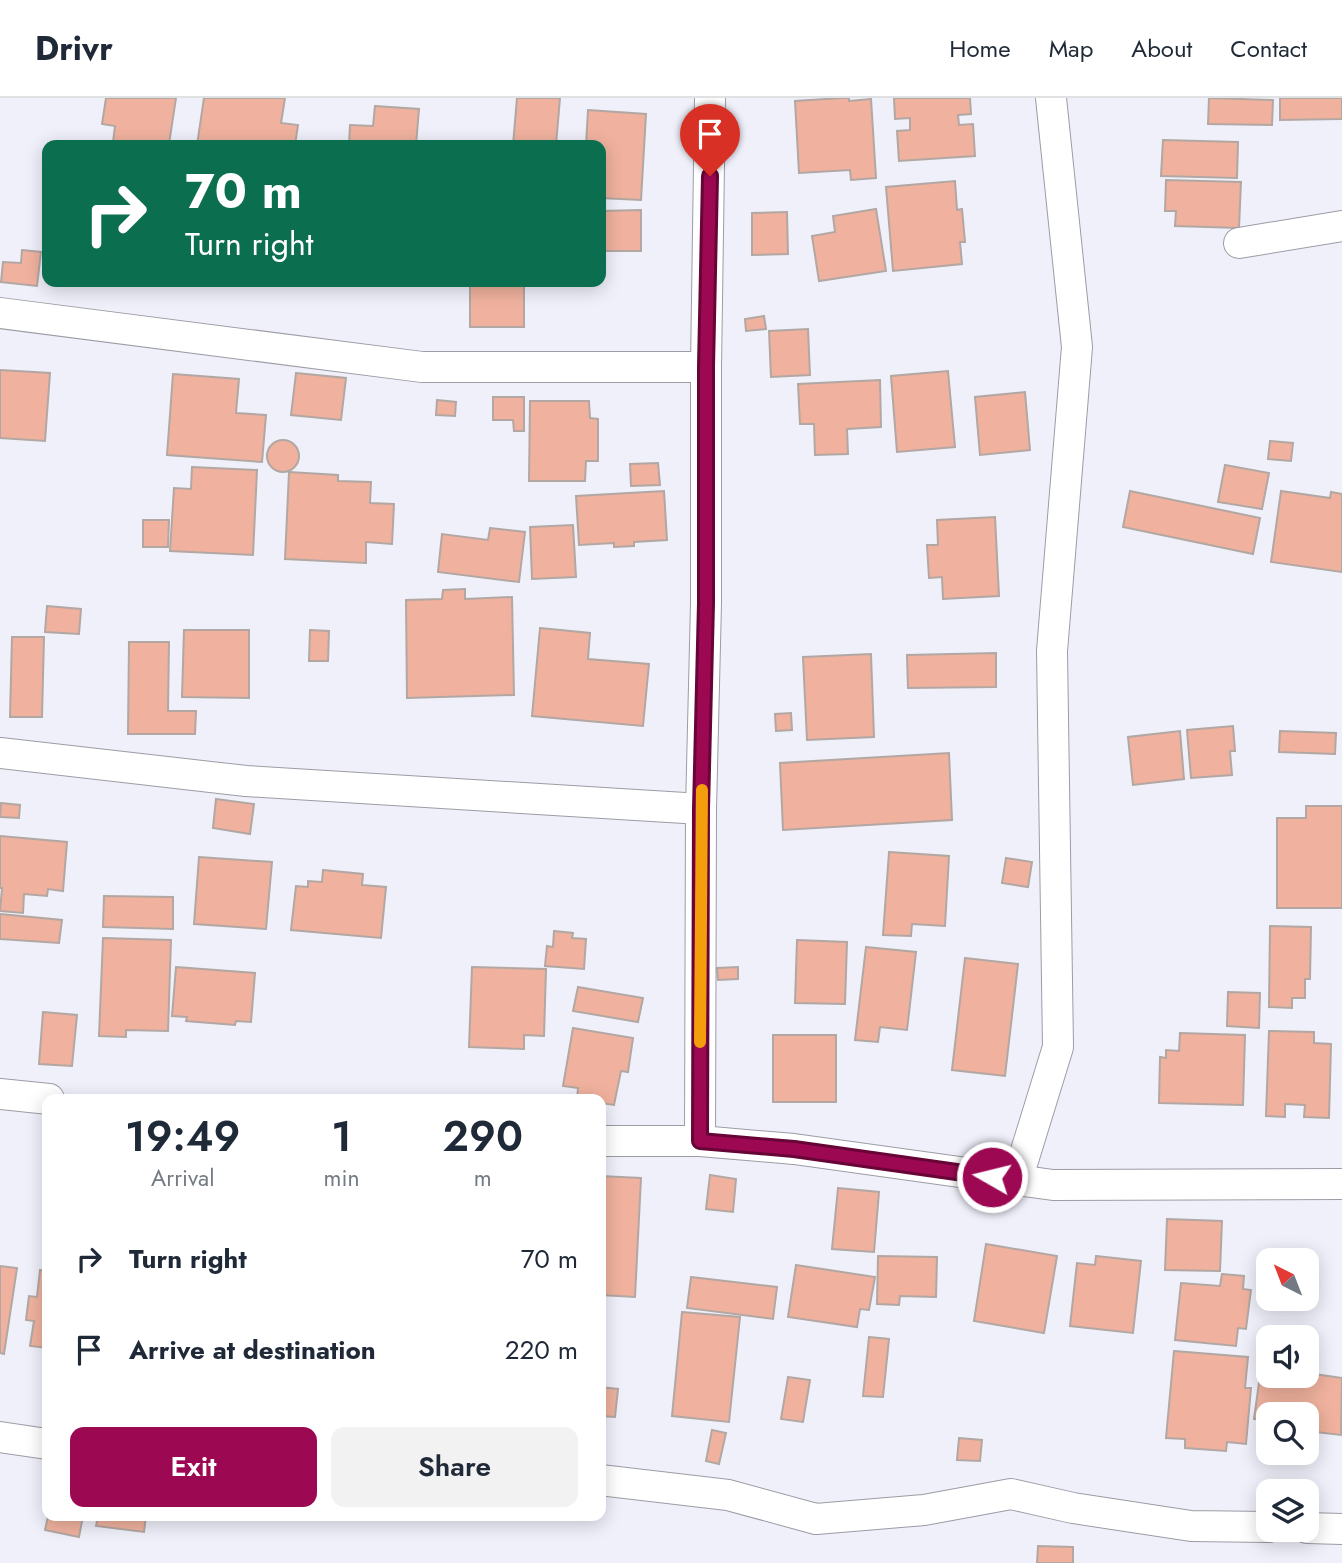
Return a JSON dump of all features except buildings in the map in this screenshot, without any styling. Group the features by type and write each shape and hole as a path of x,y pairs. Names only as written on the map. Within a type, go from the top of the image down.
{"street":[{"path":"700,1141 701,809 706,603 710,98"},
{"path":"1017,1180 1058,1046 1052,651 1077,347 1051,98"},
{"path":"1239,243 1342,226"},
{"path":"0,313 422,367 706,367"},
{"path":"0,753 246,780 701,809"},
{"path":"0,1094 42,1098"},
{"path":"606,1141 700,1141 794,1149 1053,1185 1342,1184"},
{"path":"0,1437 42,1443"},
{"path":"606,1481 728,1495 816,1519 924,1510 1011,1494 1073,1508 1191,1526 1256,1527"},
{"path":"1319,1528 1342,1529"}],"slow traffic":[{"path":"700,1042 702,790"}],"route":[{"path":"710,176 701,809 700,1141 794,1149 992,1177"}]}
